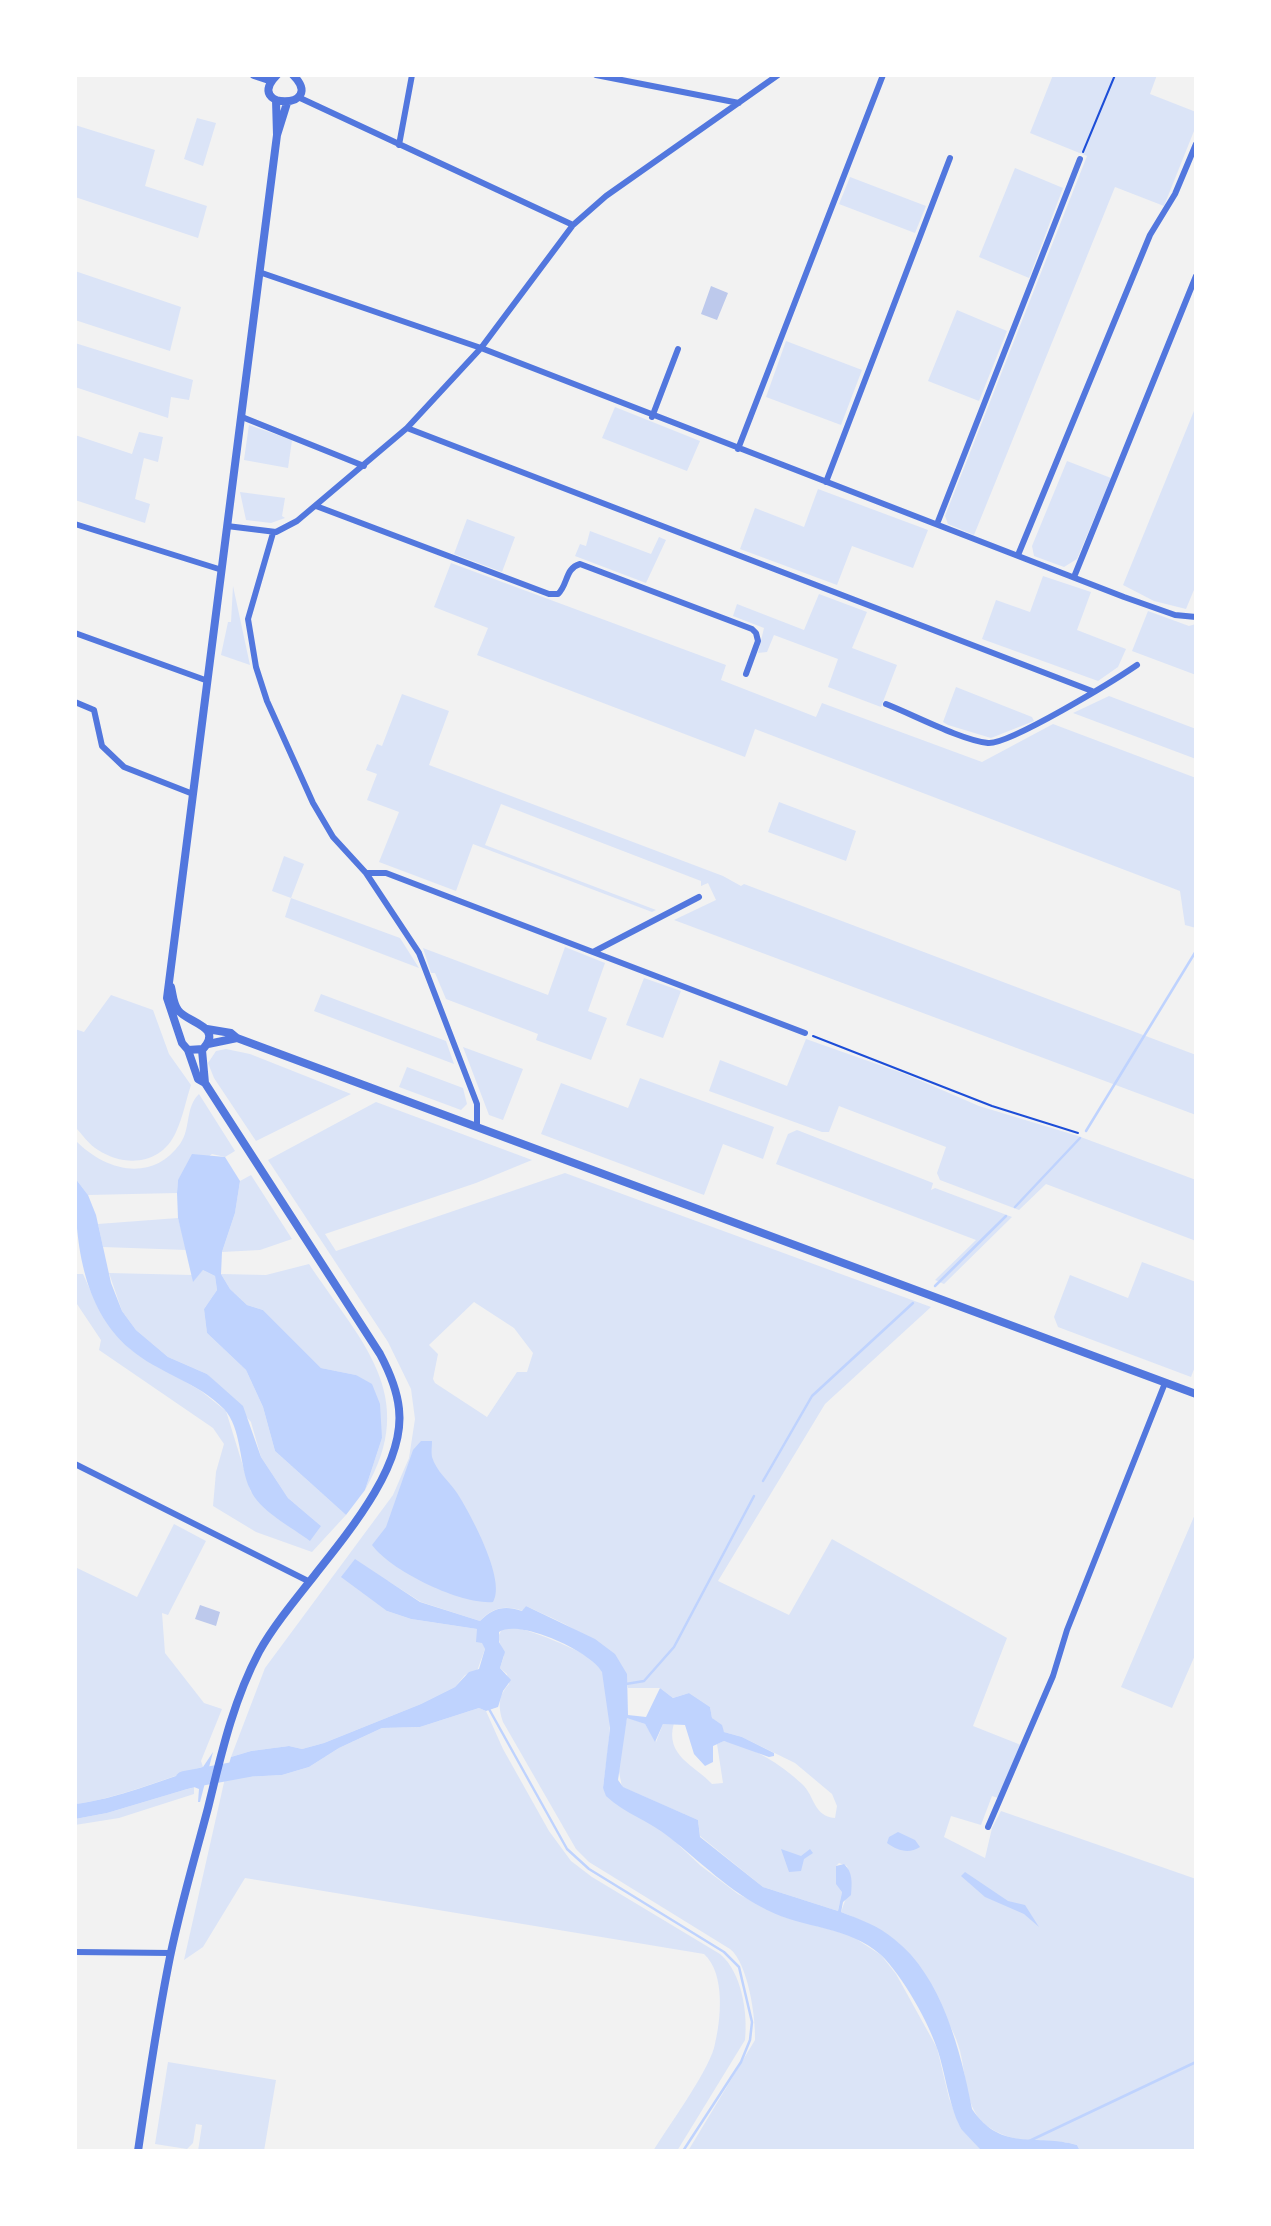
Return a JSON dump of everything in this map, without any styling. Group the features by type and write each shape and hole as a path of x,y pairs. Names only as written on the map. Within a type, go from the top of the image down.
{"street":[{"path":"254,75 274,78 270,91 275,100 277,135"},
{"path":"399,145 412,75"},
{"path":"596,75 739,103"},
{"path":"738,449 883,75"},
{"path":"275,100 287,103 298,97 300,89 297,76"},
{"path":"227,526 273,533 291,525 316,506 407,428 481,348 573,225 606,196 776,76"},
{"path":"298,97 573,225"},
{"path":"138,2151 171,1953 224,1746 247,1676 269,1634 363,1511 387,1470 399,1427 397,1393 380,1354 205,1083 194,1073 188,1050 182,1043 181,1033 169,1010 193,794 259,272 277,135 287,103"},
{"path":"1017,555 1150,235 1175,194 1196,144"},
{"path":"826,482 950,158"},
{"path":"937,524 1080,159"},
{"path":"259,272 481,348 1175,615 1196,617"},
{"path":"1074,577 1196,276"},
{"path":"652,416 678,349"},
{"path":"242,416 364,466"},
{"path":"407,428 1092,691"},
{"path":"316,506 549,594 558,594 570,570 580,564 751,629 756,633 758,641 746,674"},
{"path":"75,524 222,570"},
{"path":"273,533 248,619 256,667 271,712 313,803 334,837 366,873 419,953 477,1104 477,1126"},
{"path":"75,633 208,681"},
{"path":"887,704 981,741 998,743 1080,701 1137,665"},
{"path":"75,702 94,710 102,746 124,767 193,794"},
{"path":"366,873 386,873 805,1033"},
{"path":"595,951 699,897"},
{"path":"170,986 175,1006 193,1022 207,1029 231,1033 237,1038 1196,1394"},
{"path":"181,1033 193,1022"},
{"path":"205,1083 207,1029"},
{"path":"188,1050 237,1038"},
{"path":"988,1827 1053,1676 1067,1630 1165,1383"},
{"path":"75,1464 308,1581"},
{"path":"75,1952 171,1953"}],"path":[{"path":"1080,159 1115,75"},
{"path":"805,1033 992,1106 1078,1133"}],"shaded area":[{"path":"1053,75 1157,75 1150,94 1196,112 1196,126 1164,206 1115,187 974,535 948,524 945,516 1087,156 1030,133"},
{"path":"197,118 216,123 203,166 184,159"},
{"path":"75,125 155,150 145,186 207,206 198,238 75,197"},
{"path":"1015,168 1063,188 1029,278 979,257"},
{"path":"850,177 926,206 915,233 839,204"},
{"path":"75,271 181,307 170,351 75,320"},
{"path":"957,310 1007,331 979,401 928,381"},
{"path":"786,341 862,370 841,425 766,397"},
{"path":"75,343 193,380 189,400 171,397 168,418 75,387"},
{"path":"1196,406 1196,585 1186,609 1154,601 1123,585"},
{"path":"615,407 700,441 687,471 602,438"},
{"path":"249,425 292,440 288,468 244,460"},
{"path":"139,432 163,437 158,462 144,458 135,499 150,504 145,523 75,500 75,435 132,454"},
{"path":"1067,461 1111,478 1077,559 1064,567 1034,556 1032,546"},
{"path":"818,489 928,530 913,568 852,546 837,585 740,549 755,508 804,527"},
{"path":"240,492 285,498 282,516 285,518 271,523 246,520"},
{"path":"467,519 515,537 502,572 454,554"},
{"path":"590,531 651,554 659,537 666,540 646,583 575,556 580,544 586,546"},
{"path":"451,563 726,665 721,680 816,717 822,703 982,762 1053,724 1196,778 1196,928 1185,925 1180,891 755,729 745,757 477,655 488,628 434,607"},
{"path":"1043,576 1091,592 1077,630 1126,649 1118,667 1098,681 982,639 996,600 1030,612"},
{"path":"233,586 250,665 221,655 228,622 231,622"},
{"path":"819,594 867,612 852,648 897,665 881,707 828,687 838,659 774,635 767,652 758,653 764,628 733,616 737,604 804,630"},
{"path":"1148,611 1189,626 1196,624 1196,675 1132,651"},
{"path":"956,687 1032,717 1034,721 991,738 948,725 943,722"},
{"path":"402,694 449,711 429,765 723,876 741,886 744,884 1196,1055 1196,1115 674,920 716,900 708,883 701,886 701,881 501,804 485,845 656,910 652,912 473,844 456,891 379,862 399,812 367,800 377,774 366,770 377,744 382,746"},
{"path":"1109,696 1196,729 1196,759 1073,713"},
{"path":"779,802 856,831 846,861 768,832"},
{"path":"284,856 304,864 291,898 272,891"},
{"path":"291,898 400,938 419,968 285,917"},
{"path":"565,947 605,963 588,1011 607,1018 591,1060 536,1040 538,1034 446,999 435,973 431,973 423,948 548,995"},
{"path":"644,978 681,991 663,1038 626,1025"},
{"path":"321,994 446,1041 454,1064 314,1011"},
{"path":"111,995 153,1010 169,1054 191,1085 170,1143 153,1157 142,1160 131,1161 109,1156 92,1145 75,1127 75,1029 84,1032"},
{"path":"806,1039 905,1074 979,1106 1078,1136 1196,1180 1196,1241 1046,1184 1019,1210 940,1180 937,1173 946,1147 839,1106 829,1132 822,1132 709,1091 720,1060 787,1086"},
{"path":"463,1047 523,1069 503,1120 489,1115"},
{"path":"226,1049 250,1054 351,1094 256,1141 214,1078 208,1063 216,1051"},
{"path":"407,1067 463,1088 467,1104 461,1110 399,1087"},
{"path":"640,1078 774,1127 763,1159 723,1144 704,1195 541,1134 561,1083 628,1108"},
{"path":"199,1094 235,1151 225,1157 212,1154 178,1180 177,1193 88,1195 75,1178 75,1140 100,1159 113,1165 142,1168 155,1164 168,1157 180,1144 186,1132 192,1105"},
{"path":"376,1102 532,1160 476,1183 325,1234 336,1251 565,1173 931,1307 825,1404 718,1581 789,1615 832,1539 1007,1638 973,1726 1021,1745 998,1798 992,1796 981,1825 951,1816 944,1837 985,1858 992,1828 1001,1811 1196,1879 1196,2151 1080,2151 1077,2145 1012,2138 990,2128 975,2113 956,2039 912,1959 878,1929 841,1912 851,1884 847,1866 839,1863 836,1866 842,1892 838,1911 763,1887 700,1836 698,1820 622,1787 618,1767 627,1717 645,1724 656,1742 663,1724 674,1723 673,1744 677,1752 712,1784 723,1783 717,1744 724,1741 746,1747 784,1769 802,1784 822,1814 835,1818 837,1806 832,1794 795,1763 742,1737 724,1732 712,1718 710,1707 689,1693 673,1698 660,1688 628,1688 624,1673 616,1660 603,1648 572,1628 526,1606 523,1611 511,1608 495,1610 480,1621 421,1602 388,1581 387,1611 411,1619 477,1629 485,1649 477,1671 465,1675 455,1687 421,1704 324,1743 302,1749 289,1746 251,1751 231,1757 265,1668 393,1495 409,1458 415,1419 411,1389 388,1342 268,1160","holes":["474,1302 514,1328 533,1353 527,1372 517,1372 487,1417 435,1383 433,1379 438,1354 429,1345"]},
{"path":"797,1130 933,1183 931,1190 935,1188 1012,1217 944,1284 935,1280 976,1240 776,1164 788,1134"},
{"path":"251,1175 292,1239 260,1250 222,1252 235,1213 240,1181"},
{"path":"178,1218 187,1250 103,1247 98,1224"},
{"path":"1142,1262 1196,1282 1196,1364 1191,1377 1058,1327 1054,1317 1070,1275 1128,1298"},
{"path":"309,1264 364,1344 377,1370 385,1397 387,1425 381,1456 365,1490 382,1438 356,1375 321,1368 263,1310 247,1305 230,1289 221,1274 266,1275"},
{"path":"203,1270 215,1276 217,1290 204,1309 207,1333 246,1370 263,1407 275,1451 346,1515 312,1552 256,1532 213,1506 216,1472 224,1444 213,1428 99,1350 101,1340 75,1301 75,1274 83,1274 97,1305 130,1349 201,1391 226,1411 251,1492 321,1526 288,1498 261,1457 251,1422 207,1374 168,1357 136,1330 122,1311 109,1273 192,1275 193,1281"},
{"path":"1196,1512 1196,1653 1172,1708 1121,1687"},
{"path":"174,1524 206,1541 168,1615 162,1613 165,1653 204,1703 222,1709 201,1761 203,1767 123,1793 75,1804 75,1567 137,1597"},
{"path":"508,1627 560,1643 585,1655 598,1665 608,1691 610,1708 603,1788 669,1836 701,1866 738,1894 784,1917 850,1935 881,1955 896,1974 937,2048 949,2098 961,2129 984,2151 688,2151 755,2040 752,2005 742,1966 730,1949 589,1862 576,1849 503,1722 500,1702 509,1684 507,1674 500,1668 504,1656 498,1637 502,1629"},
{"path":"479,1708 486,1711 503,1749 549,1831 571,1861 592,1877 720,1954 734,1971 744,2006 745,2040 677,2151 653,2151 696,2085 714,2048 720,2012 719,1985 716,1973 704,1954 245,1878 203,1947 184,1960 225,1778 282,1775 309,1767 339,1748 382,1728 420,1727"},
{"path":"194,1787 194,1794 119,1818 75,1825 75,1819 107,1813"},
{"path":"168,2062 276,2080 264,2151 198,2151 202,2125 196,2124 193,2143 187,2149 155,2144"}],"water":[{"path":"192,1154 225,1157 240,1181 235,1213 222,1252 221,1274 230,1289 247,1305 263,1310 321,1368 356,1375 372,1384 380,1404 382,1438 365,1490 346,1515 275,1451 263,1407 246,1370 207,1333 204,1309 217,1290 215,1276 203,1270 193,1282 178,1218 178,1180"},
{"path":"75,1178 88,1195 96,1215 111,1283 122,1311 136,1330 168,1357 207,1374 243,1406 261,1457 288,1498 321,1526 310,1541 268,1511 254,1497 246,1480 234,1426 224,1409 202,1392 130,1349 101,1313 91,1292 79,1247"},
{"path":"421,1441 432,1441 434,1462 463,1503 478,1531 495,1579 496,1592 493,1602 463,1598 428,1584 394,1565 372,1545 386,1527 413,1450"},
{"path":"355,1559 420,1602 480,1621 499,1609 522,1611 526,1606 595,1639 615,1654 627,1674 628,1715 646,1717 660,1688 673,1698 689,1693 710,1707 712,1718 722,1725 724,1732 742,1737 774,1753 774,1756 769,1757 724,1741 713,1746 713,1762 705,1766 694,1754 685,1725 663,1724 655,1742 645,1724 627,1718 618,1780 623,1787 698,1820 700,1837 763,1887 838,1911 842,1892 836,1884 836,1866 844,1864 852,1882 851,1895 843,1902 841,1912 888,1934 911,1955 925,1973 937,1994 955,2040 972,2109 983,2123 1008,2137 1062,2142 1077,2145 1080,2151 980,2149 961,2129 956,2118 938,2051 922,2014 898,1974 881,1955 855,1938 781,1916 753,1902 662,1831 621,1808 606,1796 603,1788 610,1728 602,1672 585,1655 554,1639 522,1630 509,1629 499,1632 499,1642 505,1652 500,1668 511,1680 503,1691 498,1707 486,1711 479,1708 420,1727 382,1728 339,1748 309,1767 282,1775 225,1778 231,1757 251,1751 289,1746 302,1749 324,1743 421,1704 455,1687 469,1672 479,1669 485,1649 482,1643 476,1642 477,1629 411,1619 387,1611 341,1577"},
{"path":"213,1752 200,1802 199,1789 194,1787 107,1813 75,1819 75,1804 123,1794 203,1767"},
{"path":"898,1832 915,1840 920,1847 904,1851 887,1843 889,1837"},
{"path":"781,1849 801,1856 810,1849 813,1853 804,1859 801,1871 789,1872"},
{"path":"965,1872 1008,1901 1025,1905 1039,1927 1024,1914 985,1897 961,1876"}],"building":[{"path":"711,286 728,293 717,320 701,314"},
{"path":"200,1605 220,1612 216,1626 195,1619"}],"waterway":[{"path":"1086,1131 1196,951"},
{"path":"1015,1207 1080,1138"},
{"path":"935,1286 1006,1216"},
{"path":"763,1481 812,1396 913,1303"},
{"path":"626,1684 644,1681 674,1647 754,1496"},
{"path":"489,1709 567,1849 589,1869 724,1952 739,1967 752,2022 750,2040 741,2062 683,2151"},
{"path":"184,1780 249,1768"},
{"path":"1025,2143 1196,2062"}]}
